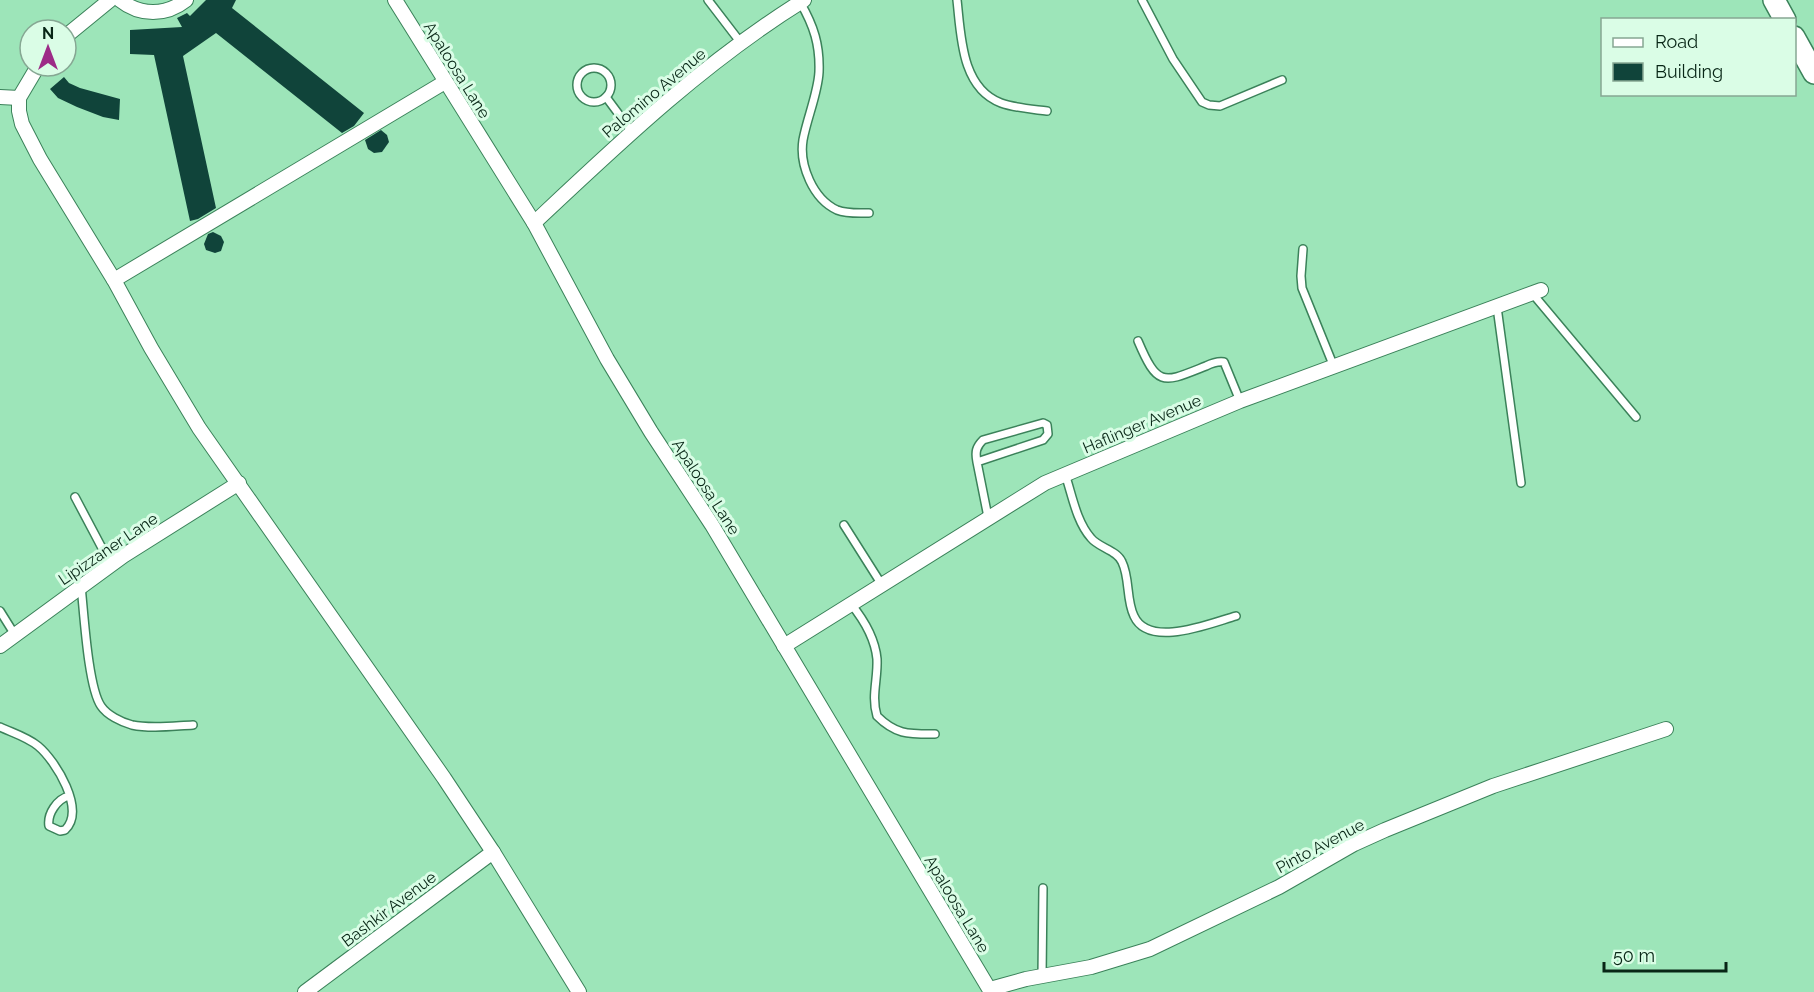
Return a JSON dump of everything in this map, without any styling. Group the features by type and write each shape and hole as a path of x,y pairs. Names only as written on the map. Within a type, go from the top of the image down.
{"main road":[{"path":"1774,0 1784,18"},
{"path":"1796,42 1814,73"}],"street":[{"path":"78,26 110,0"},
{"path":"120,0 128,6 145,12 162,12 186,0"},
{"name":"Apaloosa Lane","path":"394,0 534,224 613,369 712,525 990,991"},
{"name":"Palomino Avenue","path":"534,224 679,91 741,43 802,1"},
{"path":"29,78 19,98 22,124 31,143 114,280 199,428 444,778 493,852 579,992"},
{"path":"114,280 446,82"},
{"path":"0,97 19,98"},
{"name":"Haflinger Avenue","path":"784,646 1031,490 1240,401 1537,291"},
{"name":"Lipizzaner Lane","path":"0,646 111,565 239,483"},
{"name":"Pinto Avenue","path":"990,991 1042,976 1091,967 1150,949 1271,890 1384,830 1493,786 1666,729"},
{"name":"Bashkir Avenue","path":"304,992 493,852"}],"lane":[{"path":"708,0 741,43"},
{"path":"957,0 960,38 972,76 979,87 999,102 1047,111"},
{"path":"1142,0 1173,59 1202,102 1220,106 1282,80"},
{"path":"802,1 813,23 819,73 803,142 802,154 805,166 816,191 827,204 851,213 869,213"},
{"path":"596,68 608,76 611,83 606,97 592,102 585,100 577,87 582,73 596,68"},
{"path":"606,97 632,132"},
{"path":"1303,249 1302,288 1334,367"},
{"path":"1537,291 1636,417"},
{"path":"1497,307 1521,483"},
{"path":"1138,341 1154,372 1163,378 1172,380 1213,363 1224,362 1240,401"},
{"path":"977,462 1043,440 1048,435 1047,424 1043,423 983,440 977,446 975,453 988,517"},
{"path":"1065,474 1080,520 1089,537 1118,556 1123,563 1134,616 1140,624 1163,632 1179,633 1236,616"},
{"path":"75,497 111,565"},
{"path":"844,525 882,585"},
{"path":"81,586 92,678 100,705 117,719 130,724 145,727 193,725"},
{"path":"851,604 864,619 877,660 874,700 877,716 895,730 906,734 935,734"},
{"path":"0,611 15,635"},
{"path":"0,727 29,739 43,751 62,779 69,796 72,813 70,824 64,830 53,829 50,826 49,817 61,799 69,796"},
{"path":"1042,976 1043,888"}],"building":[{"path":"206,0 236,0 232,8 364,113 354,126 342,133 216,33 183,56 216,208 190,221 154,55 130,54 130,30 182,27 177,18 187,13 190,16"},
{"path":"65,78 69,83 80,88 120,99 119,120 103,117 77,107 58,98 50,89"},
{"path":"381,130 387,135 389,142 382,152 374,153 368,149 365,140"},
{"path":"213,232 221,236 224,242 221,251 215,253 206,250 204,244 208,234"}]}
